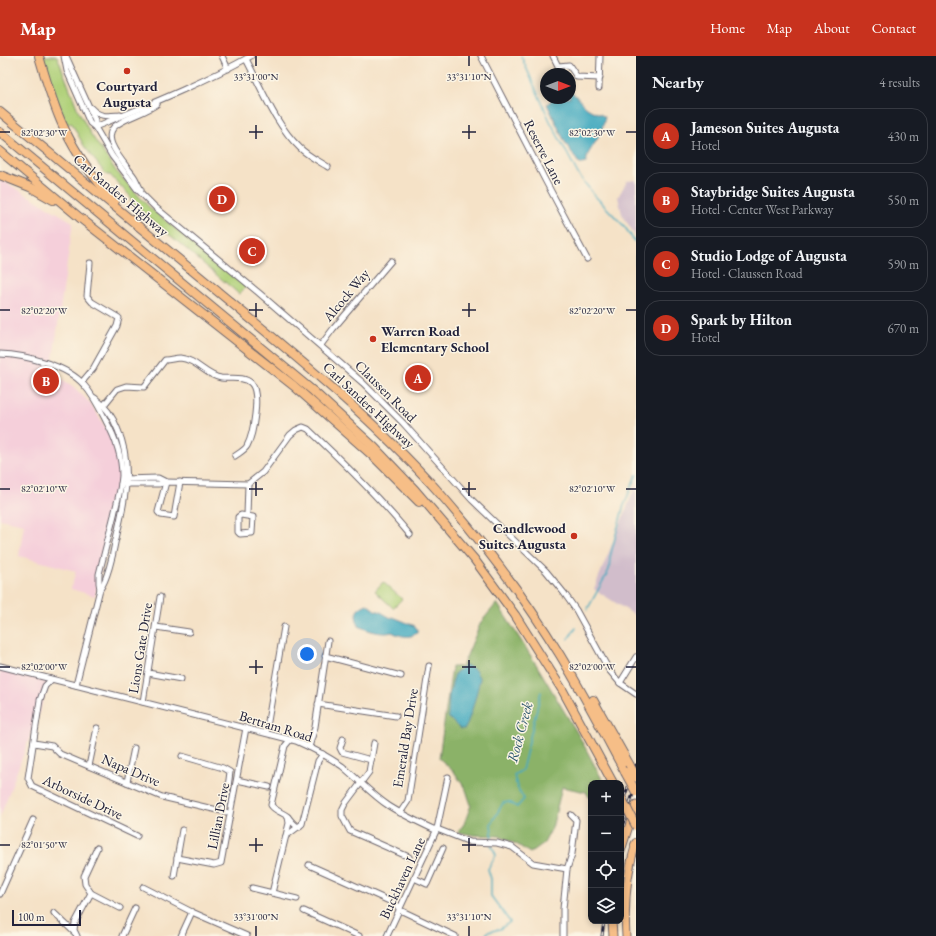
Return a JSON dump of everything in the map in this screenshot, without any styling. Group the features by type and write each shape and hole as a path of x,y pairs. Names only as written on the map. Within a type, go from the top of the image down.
{"highway":[{"path":"38,56 64,128 75,149 98,183 143,230"},
{"name":"Carl Sanders Highway","path":"0,112 325,380 397,448 436,489 518,592 559,654 590,707 636,792"},
{"name":"Carl Sanders Highway","path":"0,132 313,391 386,460 415,490 448,527 490,581 532,642 566,696 611,780"},
{"path":"0,151 79,217 300,390 373,456 418,501 448,527"},
{"path":"0,174 30,187 79,217"},
{"path":"559,654 583,685 636,778"},
{"path":"624,803 636,826"}],"main road":[{"path":"624,842 636,804"},
{"path":"626,936 627,892 636,844"},
{"path":"612,924 613,936"}],"street":[{"name":"Claussen Road","path":"65,56 95,120 95,127"},
{"name":"Claussen Road","path":"65,56 67,71 90,123 95,127 112,156 143,194 169,219 321,345 407,427 472,500 546,571 571,602 604,664 620,683 636,694"},
{"path":"222,56 228,69"},
{"name":"Reserve Lane","path":"481,56 587,259"},
{"path":"552,56 558,66 569,65 577,77 600,78"},
{"path":"599,88 600,56"},
{"path":"95,127 161,100 228,69 248,57 279,123 301,150 328,167"},
{"path":"143,194 136,179 110,143 110,134 112,128 118,124 151,109 161,100"},
{"path":"88,104 95,113 106,117 123,115"},
{"name":"Alcock Way","path":"321,345 391,261"},
{"path":"82,382 93,369 117,326 119,318 92,302 87,296 90,263"},
{"path":"0,354 39,360 63,370 82,382 93,396 118,447 124,481 124,503 113,552 104,584 100,589"},
{"path":"104,405 117,389 126,386 144,387 165,360 181,358 194,363 210,375 220,378 244,379 252,384 255,391 255,416 246,447 235,456"},
{"path":"76,685 100,589 99,574 124,481 127,464 122,438 114,420 104,405 93,396"},
{"path":"124,481 159,484 166,482 248,484 263,472 290,435 303,427 308,429 366,485 410,535"},
{"path":"166,482 158,512 161,515 174,517 180,482"},
{"path":"247,516 248,484"},
{"name":"Lions Gate Drive","path":"143,702 160,597"},
{"path":"156,627 189,632"},
{"path":"266,733 284,627"},
{"path":"308,747 315,727 328,641"},
{"path":"325,656 401,676"},
{"path":"620,683 636,657"},
{"name":"Bertram Road","path":"0,666 290,740 323,754 342,767 388,806 433,829 438,829 470,842 497,843 512,847 533,863 567,869"},
{"name":"Emerald Bay Drive","path":"400,813 408,800 429,666"},
{"path":"148,673 181,679"},
{"name":"Arborside Drive","path":"51,680 45,686 40,700 28,778 32,786 138,836"},
{"path":"318,704 396,716"},
{"path":"89,766 97,728"},
{"name":"Lillian Drive","path":"177,858 214,865 221,863 246,728"},
{"path":"343,739 340,748 342,752 371,760"},
{"path":"290,740 285,746 271,805 274,809 288,817 295,826 299,827"},
{"name":"Napa Drive","path":"34,743 52,746 60,754 162,797 224,812 230,772 223,768 182,756"},
{"path":"374,743 369,772 345,804 342,810 342,816 350,831 409,857"},
{"path":"128,782 134,748"},
{"path":"286,836 302,824 318,762 323,754"},
{"name":"Buckhaven Lane","path":"387,936 438,829 448,777"},
{"path":"237,780 269,787"},
{"path":"563,936 563,909 567,869 572,854 576,820 571,815"},
{"path":"272,892 289,823 288,817"},
{"path":"0,894 33,820"},
{"path":"174,876 182,830"},
{"path":"97,848 84,876 85,884 91,893 120,908"},
{"path":"414,878 428,884 443,848"},
{"path":"309,866 396,904 400,910 455,936"},
{"path":"143,888 246,936"},
{"path":"252,888 297,899"},
{"path":"78,936 74,930 75,923 91,893"},
{"path":"122,936 135,908"},
{"path":"304,911 359,936"},
{"path":"181,936 192,912"},
{"path":"54,913 78,936"}],"shaded area":[{"path":"0,179 73,222 51,372 74,387 90,403 112,438 120,474 117,496 95,596 71,589 76,571 19,556 24,524 0,519"},
{"path":"636,180 636,237 622,214 618,197 627,181"},
{"path":"636,485 636,616 594,589"},
{"path":"0,668 51,680 0,817"}],"green space":[{"path":"42,56 57,56 78,110 90,133 116,171 148,206 246,287 239,294 131,202 130,196 110,175 107,175 104,172 84,146 71,122 67,125 64,121"},
{"path":"383,582 402,599 393,608 375,591"},
{"path":"497,603 579,736 602,780 588,780 588,795 586,792 562,787 552,828 544,843 530,853 518,845 499,836 473,835 458,832 464,824 471,805 466,790 455,773 439,758 452,667 462,667 481,622"}],"water":[{"path":"576,97 591,111 605,117 601,133 588,154 586,163 582,164 578,162 565,142 547,104 576,104"},
{"path":"367,604 376,611 379,611 391,618 393,617 415,626 417,633 411,636 404,636 392,632 376,632 359,626 356,618 357,612 360,608"},
{"path":"466,665 475,670 480,679 472,710 465,729 460,729 448,717 449,695 455,673"}],"waterway":[{"name":"Rock Creek","path":"521,56 550,121 578,174 594,195 624,226 636,243"},
{"name":"Rock Creek","path":"636,256 636,295"},
{"name":"Rock Creek","path":"587,610 609,570 610,557 623,508 636,475"},
{"name":"Rock Creek","path":"568,639 576,628"},
{"name":"Rock Creek","path":"491,841 491,824 503,803 509,802 517,807 524,799 517,787 514,775 522,770 541,692"},
{"name":"Rock Creek","path":"485,936 488,932 500,929 510,922 491,896 491,879 488,869 496,855 491,844"}],"railway":[{"path":"624,798 636,765"},
{"path":"624,820 636,785"},
{"path":"602,936 604,924"}],"place":[{"name":"Courtyard Augusta","path":"127,71"},
{"name":"Spark by Hilton","path":"222,199"},
{"name":"Studio Lodge of Augusta","path":"252,251"},
{"name":"Warren Road Elementary School","path":"373,339"},
{"name":"Jameson Suites Augusta","path":"418,378"},
{"name":"Staybridge Suites Augusta","path":"46,381"},
{"name":"Candlewood Suites Augusta","path":"574,536"}]}
